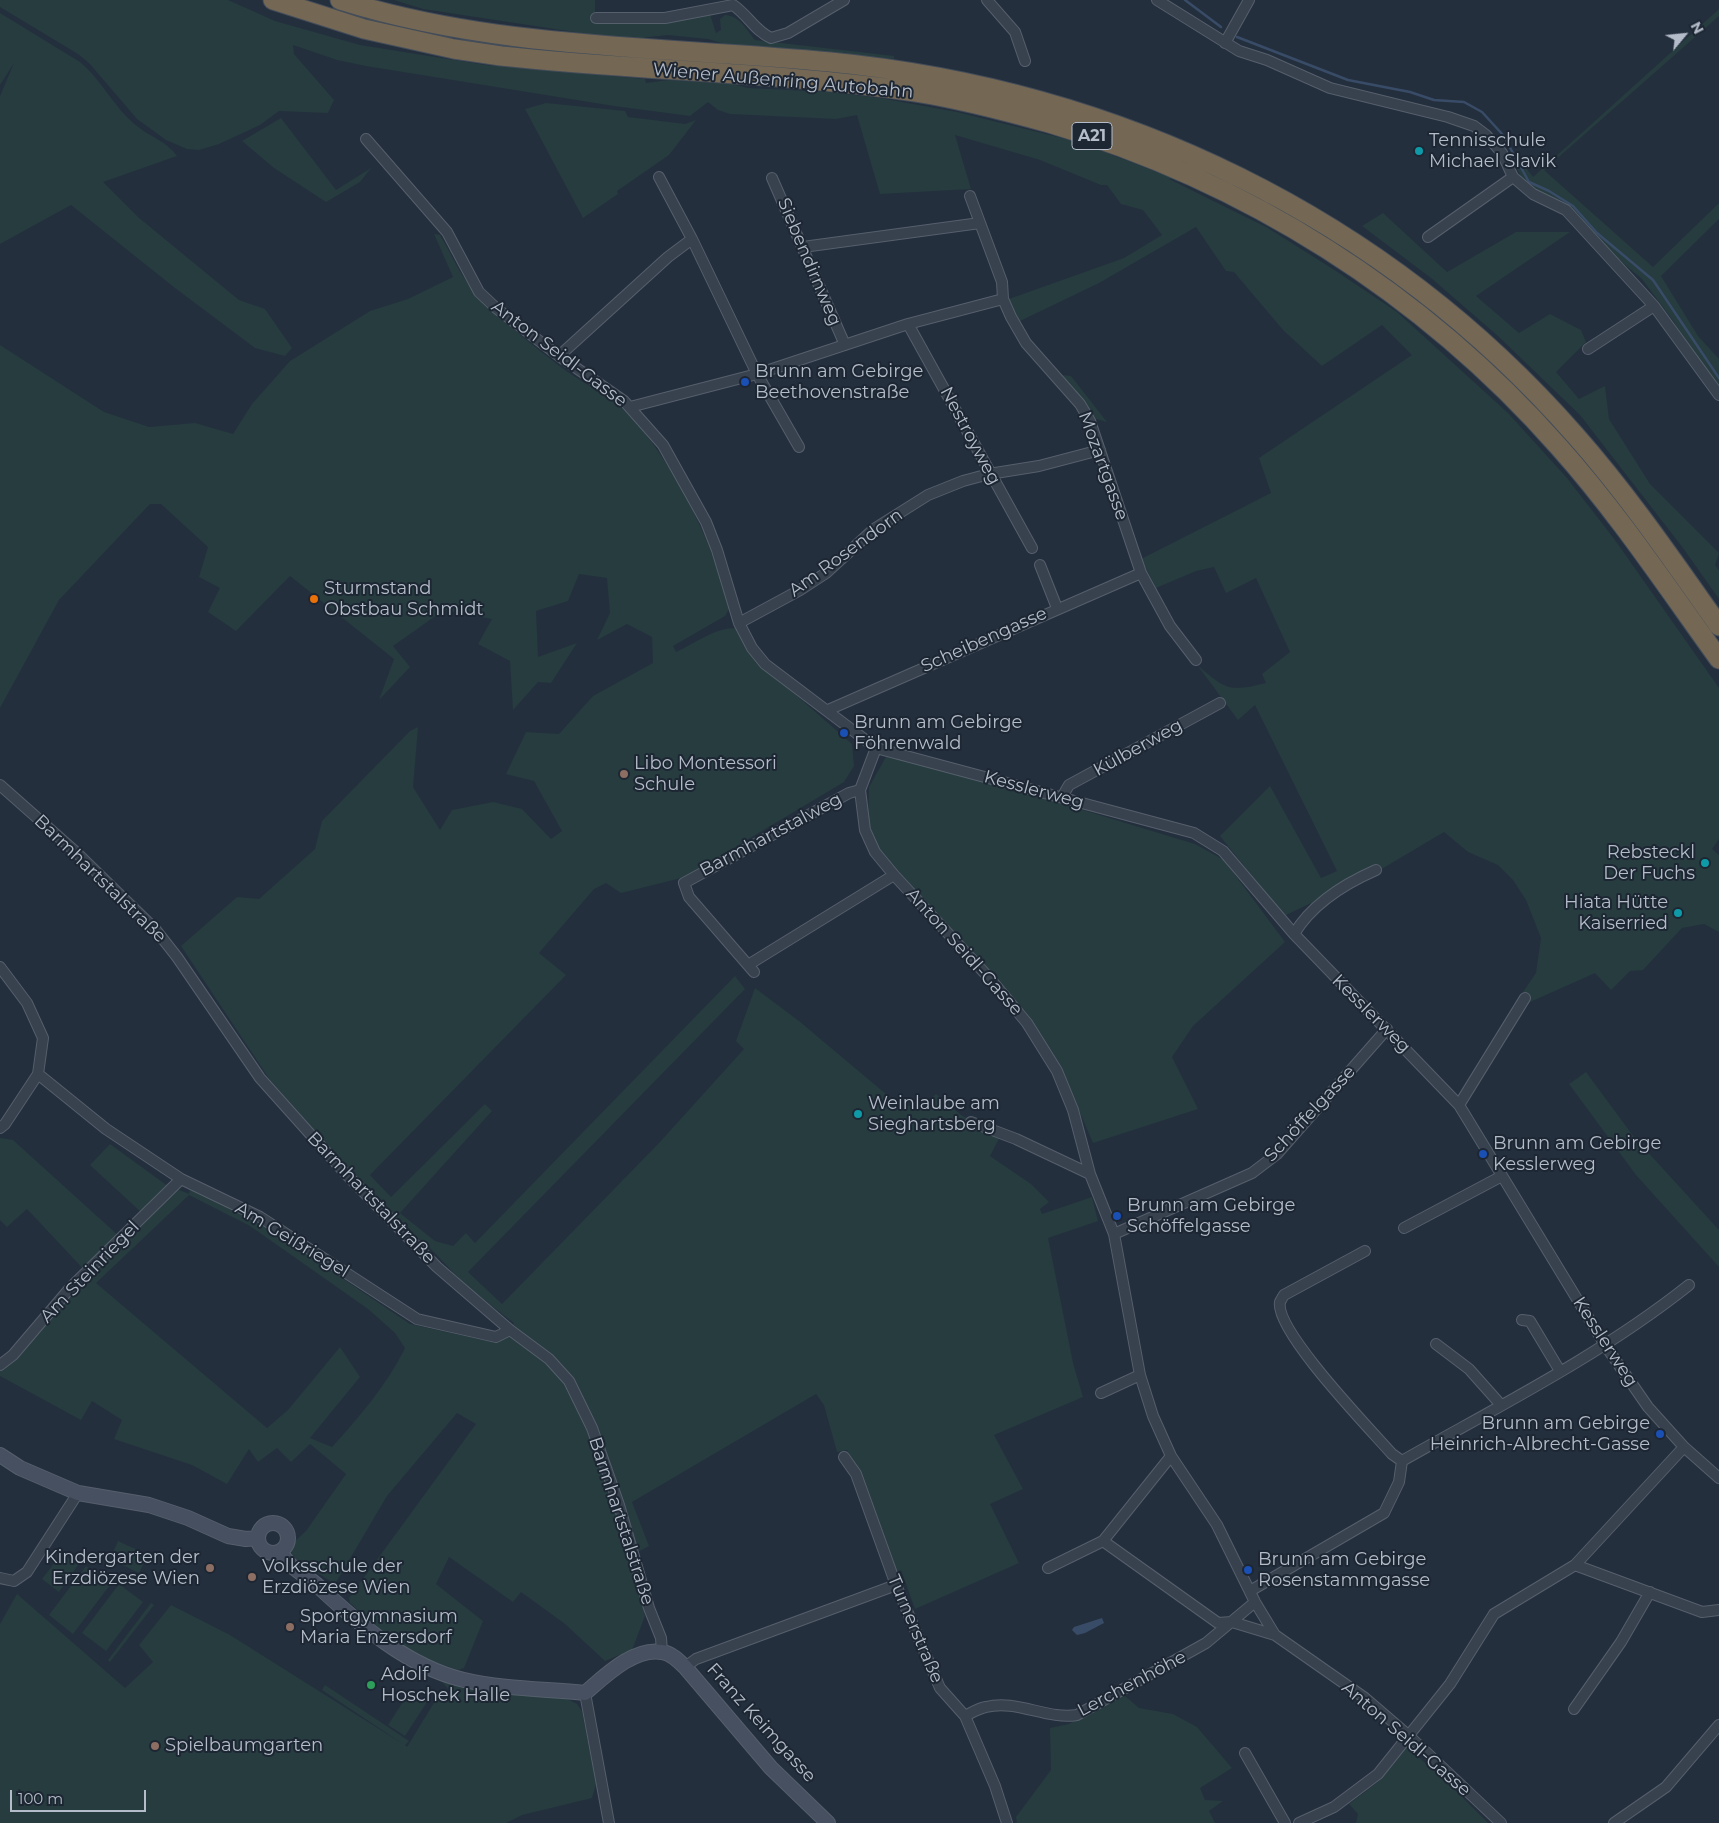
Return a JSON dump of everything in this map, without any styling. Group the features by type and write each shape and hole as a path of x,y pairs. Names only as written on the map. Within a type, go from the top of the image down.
{"highway":[{"name":"Wiener Außenring Autobahn","path":"273,0 364,29 454,49 501,56 832,81 920,92 1011,112 1101,139 1185,172 1272,216 1350,263 1425,318 1500,385 1559,447 1618,519 1719,659"},
{"name":"Wiener Außenring Autobahn","path":"340,0 368,9 459,29 544,40 755,55 922,73 1024,95 1107,120 1191,154 1284,199 1363,248 1439,304 1515,372 1575,434 1634,507 1719,626"}],"main road":[{"path":"0,1456 20,1468 78,1493 149,1505 188,1518 228,1536 246,1539 258,1538"},
{"path":"267,1525 280,1526 288,1538 281,1551 276,1553 265,1551 258,1538 259,1533 267,1525"},
{"path":"281,1551 291,1566 310,1578 340,1606 414,1660 451,1676 477,1683 585,1693 619,1664 639,1655 662,1652"},
{"name":"Franz Keimgasse","path":"662,1652 685,1667 771,1768 828,1823"}],"street":[{"path":"596,18 665,18 734,5 744,12 751,23 772,38 788,33 844,0"},
{"path":"987,0 1015,32 1025,62"},
{"path":"1157,0 1225,43 1330,88 1448,117 1474,126 1486,135 1502,153 1513,176 1533,194 1566,210 1654,306 1719,395"},
{"path":"1225,43 1249,0"},
{"name":"Anton Seidl-Gasse","path":"366,140 447,232 479,292 496,308 558,356 630,407 663,444 706,522 717,550 739,624 752,648 765,664 876,748 860,790 865,830 875,852 894,875 992,981 1028,1023 1056,1071 1073,1110 1090,1174 1114,1234 1140,1375 1153,1416 1172,1456 1217,1525 1255,1602 1275,1636 1364,1698 1408,1735 1501,1823"},
{"path":"1428,237 1513,176"},
{"path":"659,177 692,239 757,374 799,447"},
{"name":"Siebendirnweg","path":"772,178 845,346"},
{"name":"Mozartgasse","path":"970,196 1002,282 1003,299 1026,343 1080,404 1090,421 1141,573 1170,626 1196,660"},
{"path":"803,248 980,223"},
{"path":"558,356 668,257 692,239"},
{"path":"630,407 757,374 908,324 1003,299"},
{"path":"1588,349 1654,306"},
{"name":"Nestroyweg","path":"908,324 923,347 990,474 1032,548"},
{"name":"Am Rosendorn","path":"739,624 800,590 826,573 874,529 928,495 962,481 990,474 1039,466 1100,450"},
{"path":"1040,565 1057,608"},
{"name":"Scheibengasse","path":"828,710 1057,608 1141,573"},
{"name":"Külberweg","path":"1062,797 1069,785 1220,703"},
{"name":"Kesslerweg","path":"876,748 1194,833 1223,851 1294,934 1459,1105 1605,1345 1648,1407 1684,1447 1719,1478"},
{"name":"Barmhartstalstraße","path":"0,785 78,854 155,929 178,958 260,1078 345,1173 430,1260 510,1330 549,1359 569,1381 588,1420 620,1505 649,1608 661,1638 662,1652"},
{"name":"Barmhartstalweg","path":"860,790 849,793 684,883 690,896 751,968 894,875"},
{"path":"1294,934 1305,915 1353,880 1376,870"},
{"path":"0,967 27,1003 43,1038 38,1074 5,1124 0,1128"},
{"path":"1459,1105 1526,998"},
{"name":"Schöffelgasse","path":"1114,1234 1252,1173 1277,1154 1387,1029"},
{"name":"Am Geißriegel","path":"38,1074 106,1129 181,1179 260,1216 418,1319 496,1338 510,1330"},
{"path":"971,1122 1016,1138 1090,1174"},
{"path":"1404,1228 1502,1176"},
{"name":"Am Steinriegel","path":"0,1365 13,1355 71,1287 181,1179"},
{"path":"1365,1251 1284,1295 1280,1303 1304,1354 1392,1454 1402,1461"},
{"path":"1402,1461 1605,1345 1647,1319 1689,1286"},
{"path":"1522,1320 1530,1321 1560,1371"},
{"path":"1436,1344 1469,1369 1501,1405"},
{"path":"1101,1393 1140,1375"},
{"path":"1300,1823 1334,1807 1378,1774 1450,1684 1494,1614 1574,1565 1684,1447"},
{"path":"1048,1568 1103,1541 1172,1456"},
{"name":"Turnerstraße","path":"844,1457 856,1474 896,1585 940,1688 964,1716 995,1786 1007,1823"},
{"path":"1250,1591 1384,1513 1399,1482 1402,1461"},
{"path":"0,1578 14,1581 27,1572 78,1493"},
{"path":"1103,1541 1218,1623 1232,1622 1275,1636"},
{"path":"1574,1565 1702,1612 1719,1610"},
{"path":"685,1667 696,1658 896,1585"},
{"path":"1574,1709 1621,1642 1650,1592"},
{"name":"Lerchenhöhe","path":"964,1716 987,1706 1016,1707 1063,1717 1077,1715 1206,1643 1255,1602"},
{"path":"585,1693 609,1823"},
{"path":"1614,1823 1666,1787 1719,1725"},
{"path":"1245,1753 1285,1823"}],"green space":[{"path":"0,0 228,0 275,21 360,45 486,65 645,79 646,83 668,80 732,84 748,88 829,92 880,98 957,112 1078,142 1173,178 1169,179 1268,228 1397,312 1508,413 1567,478 1615,540 1719,688 1719,839 1712,849 1719,855 1719,932 1704,924 1682,928 1643,970 1630,971 1611,990 1595,973 1510,1011 1536,973 1541,938 1526,900 1513,880 1498,865 1468,852 1444,832 1380,870 1284,916 1220,836 1270,786 1321,878 1337,871 1255,705 1238,720 1198,666 1229,687 1244,688 1266,683 1262,674 1290,652 1256,578 1226,593 1214,567 1196,571 1156,588 1141,559 1271,493 1259,458 1412,355 1382,325 1322,366 1283,330 1234,272 1226,271 1196,227 1099,283 1018,322 1009,299 1124,258 1162,235 1143,210 1121,204 1107,185 1101,185 1040,160 955,135 971,189 880,194 857,115 836,119 730,114 718,110 708,102 690,116 614,106 366,66 337,60 293,45 294,54 334,100 328,113 279,111 260,125 219,144 199,150 187,149 166,140 137,119 89,63 78,54 0,7"},
{"path":"394,0 595,0 595,21 669,23 710,14 716,33 721,30 720,19 725,15 739,20 755,40 894,56 894,59 728,45 708,39 668,35 640,38 594,35 423,9"},
{"path":"1719,9 1719,16 1544,170 1653,267 1719,203 1719,219 1661,276 1698,336 1719,359 1719,390 1689,348 1674,322 1642,279 1522,179 1516,166 1521,161 1533,177"},
{"path":"0,13 80,62 95,77 129,119 173,151 177,156 103,182 138,217 239,300 265,309 292,348 285,356 255,348 175,288 71,205 0,244 0,96 14,63 0,85"},
{"path":"546,103 625,111 628,117 685,124 696,120 669,155 617,191 618,194 583,218 525,109"},
{"path":"281,118 336,190 371,168 360,182 326,202 274,168 242,141"},
{"path":"1383,213 1447,272 1516,232 1570,232 1476,296 1519,333 1550,314 1581,330 1586,342 1556,372 1579,399 1605,386 1609,419 1650,484 1719,553 1715,565 1719,570 1719,599 1683,548 1580,415 1498,336 1431,278 1362,226"},
{"path":"434,234 440,235 464,278 483,301 541,352 572,375 611,399 625,411 644,432 675,478 701,528 731,606 725,616 673,646 676,652 721,630 738,628 755,659 852,744 854,766 844,782 685,877 621,893 606,883 594,889 539,953 566,975 370,1175 391,1197 485,1104 492,1111 400,1213 435,1241 453,1246 466,1233 475,1243 735,976 745,989 468,1272 502,1304 659,1143 744,1049 736,1041 755,988 799,1021 899,1105 922,1107 936,1094 961,1115 1000,1137 990,1156 1031,1184 1049,1202 1040,1209 1042,1214 1092,1197 1098,1221 1048,1238 1073,1363 1083,1397 994,1435 1023,1489 990,1504 1019,1563 915,1609 901,1570 894,1573 847,1450 837,1452 824,1405 816,1394 632,1502 649,1546 630,1556 645,1616 632,1650 605,1661 565,1624 521,1592 513,1602 449,1557 436,1584 483,1621 464,1668 458,1670 417,1656 387,1636 350,1603 349,1598 476,1424 457,1413 387,1496 335,1584 291,1556 294,1542 306,1531 346,1474 310,1444 291,1462 277,1448 258,1462 249,1449 227,1484 192,1465 114,1439 122,1420 92,1401 81,1420 0,1376 0,1371 19,1354 88,1274 27,1209 7,1227 0,1220 0,1138 13,1140 120,1237 142,1213 90,1165 110,1144 165,1184 189,1194 190,1189 259,1222 410,1324 497,1343 514,1323 467,1287 431,1249 396,1220 326,1145 270,1080 181,946 237,897 259,899 315,849 322,821 410,731 418,727 413,787 440,830 452,810 493,802 522,809 551,839 562,831 534,781 506,774 526,732 559,734 593,696 653,663 652,637 627,624 597,640 610,613 607,578 579,574 568,601 536,611 538,657 577,643 551,683 538,682 513,710 510,661 478,644 492,619 444,610 393,646 410,667 379,700 394,659 290,576 236,631 208,612 220,588 199,577 208,547 161,504 150,504 59,600 0,708 0,345 104,412 149,427 195,423 233,434 252,404 290,361 370,311 408,299 453,277","holes":["189,1195 250,1226 368,1309 395,1333 405,1348 381,1388 332,1447 310,1438 360,1377 340,1347 288,1410 267,1428 96,1283"]},
{"path":"1062,375 1071,376 1107,422 1096,419"},
{"path":"887,755 1063,804 1195,844 1224,860 1285,942 1193,1026 1172,1057 1198,1109 1093,1143 1059,1064 1027,1014 879,850 868,822 869,787"},
{"path":"1586,1072 1634,1137 1719,1230 1719,1267 1636,1175 1569,1084"},
{"path":"118,1541 148,1555 139,1573 110,1559"},
{"path":"62,1553 78,1565 59,1592 42,1579"},
{"path":"86,1566 110,1585 73,1634 49,1615"},
{"path":"119,1584 143,1602 106,1651 82,1633"},
{"path":"17,1594 125,1688 153,1662 139,1645 171,1605 230,1635 403,1744 322,1690 325,1685 409,1741 405,1745 407,1747 435,1701 446,1701 453,1695 436,1674 470,1686 484,1702 506,1692 567,1699 577,1704 582,1711 596,1784 592,1798 522,1815 506,1823 0,1823 0,1624"},
{"path":"151,1603 154,1605 110,1662 108,1660"},
{"path":"410,1691 427,1702 405,1736 388,1725"},
{"path":"1124,1695 1139,1708 1173,1714 1197,1727 1232,1768 1200,1788 1205,1800 1223,1801 1209,1811 1215,1823 1017,1823 1016,1817 1051,1770 1050,1728 1069,1724"},
{"path":"1406,1747 1441,1776 1488,1823 1356,1823 1358,1814 1349,1804 1378,1782"}],"water":[{"path":"1102,1618 1104,1623 1085,1633 1077,1635 1072,1630 1074,1627"}],"waterway":[{"path":"1185,0 1221,27"},
{"path":"1237,37 1348,80 1410,92 1434,100 1464,102 1482,112 1503,135 1529,182 1549,191 1573,206 1597,233 1653,280 1719,378"}],"place":[{"name":"Tennisschule Michael Slavik","path":"1419,151"},
{"name":"Brunn am Gebirge Beethovenstraße","path":"745,382"},
{"name":"Sturmstand Obstbau Schmidt","path":"314,599"},
{"name":"Brunn am Gebirge Föhrenwald","path":"844,733"},
{"name":"Libo Montessori Schule","path":"624,774"},
{"name":"Rebsteckl Der Fuchs","path":"1705,863"},
{"name":"Hiata Hütte Kaiserried","path":"1678,913"},
{"name":"Weinlaube am Sieghartsberg","path":"858,1114"},
{"name":"Brunn am Gebirge Kesslerweg","path":"1483,1154"},
{"name":"Brunn am Gebirge Schöffelgasse","path":"1117,1216"},
{"name":"Brunn am Gebirge Heinrich-Albrecht-Gasse","path":"1660,1434"},
{"name":"Kindergarten der Erzdiözese Wien","path":"210,1568"},
{"name":"Brunn am Gebirge Rosenstammgasse","path":"1248,1570"},
{"name":"Volksschule der Erzdiözese Wien","path":"252,1577"},
{"name":"Sportgymnasium Maria Enzersdorf","path":"290,1627"},
{"name":"Adolf Hoschek Halle","path":"371,1685"},
{"name":"Spielbaumgarten","path":"155,1746"}]}
